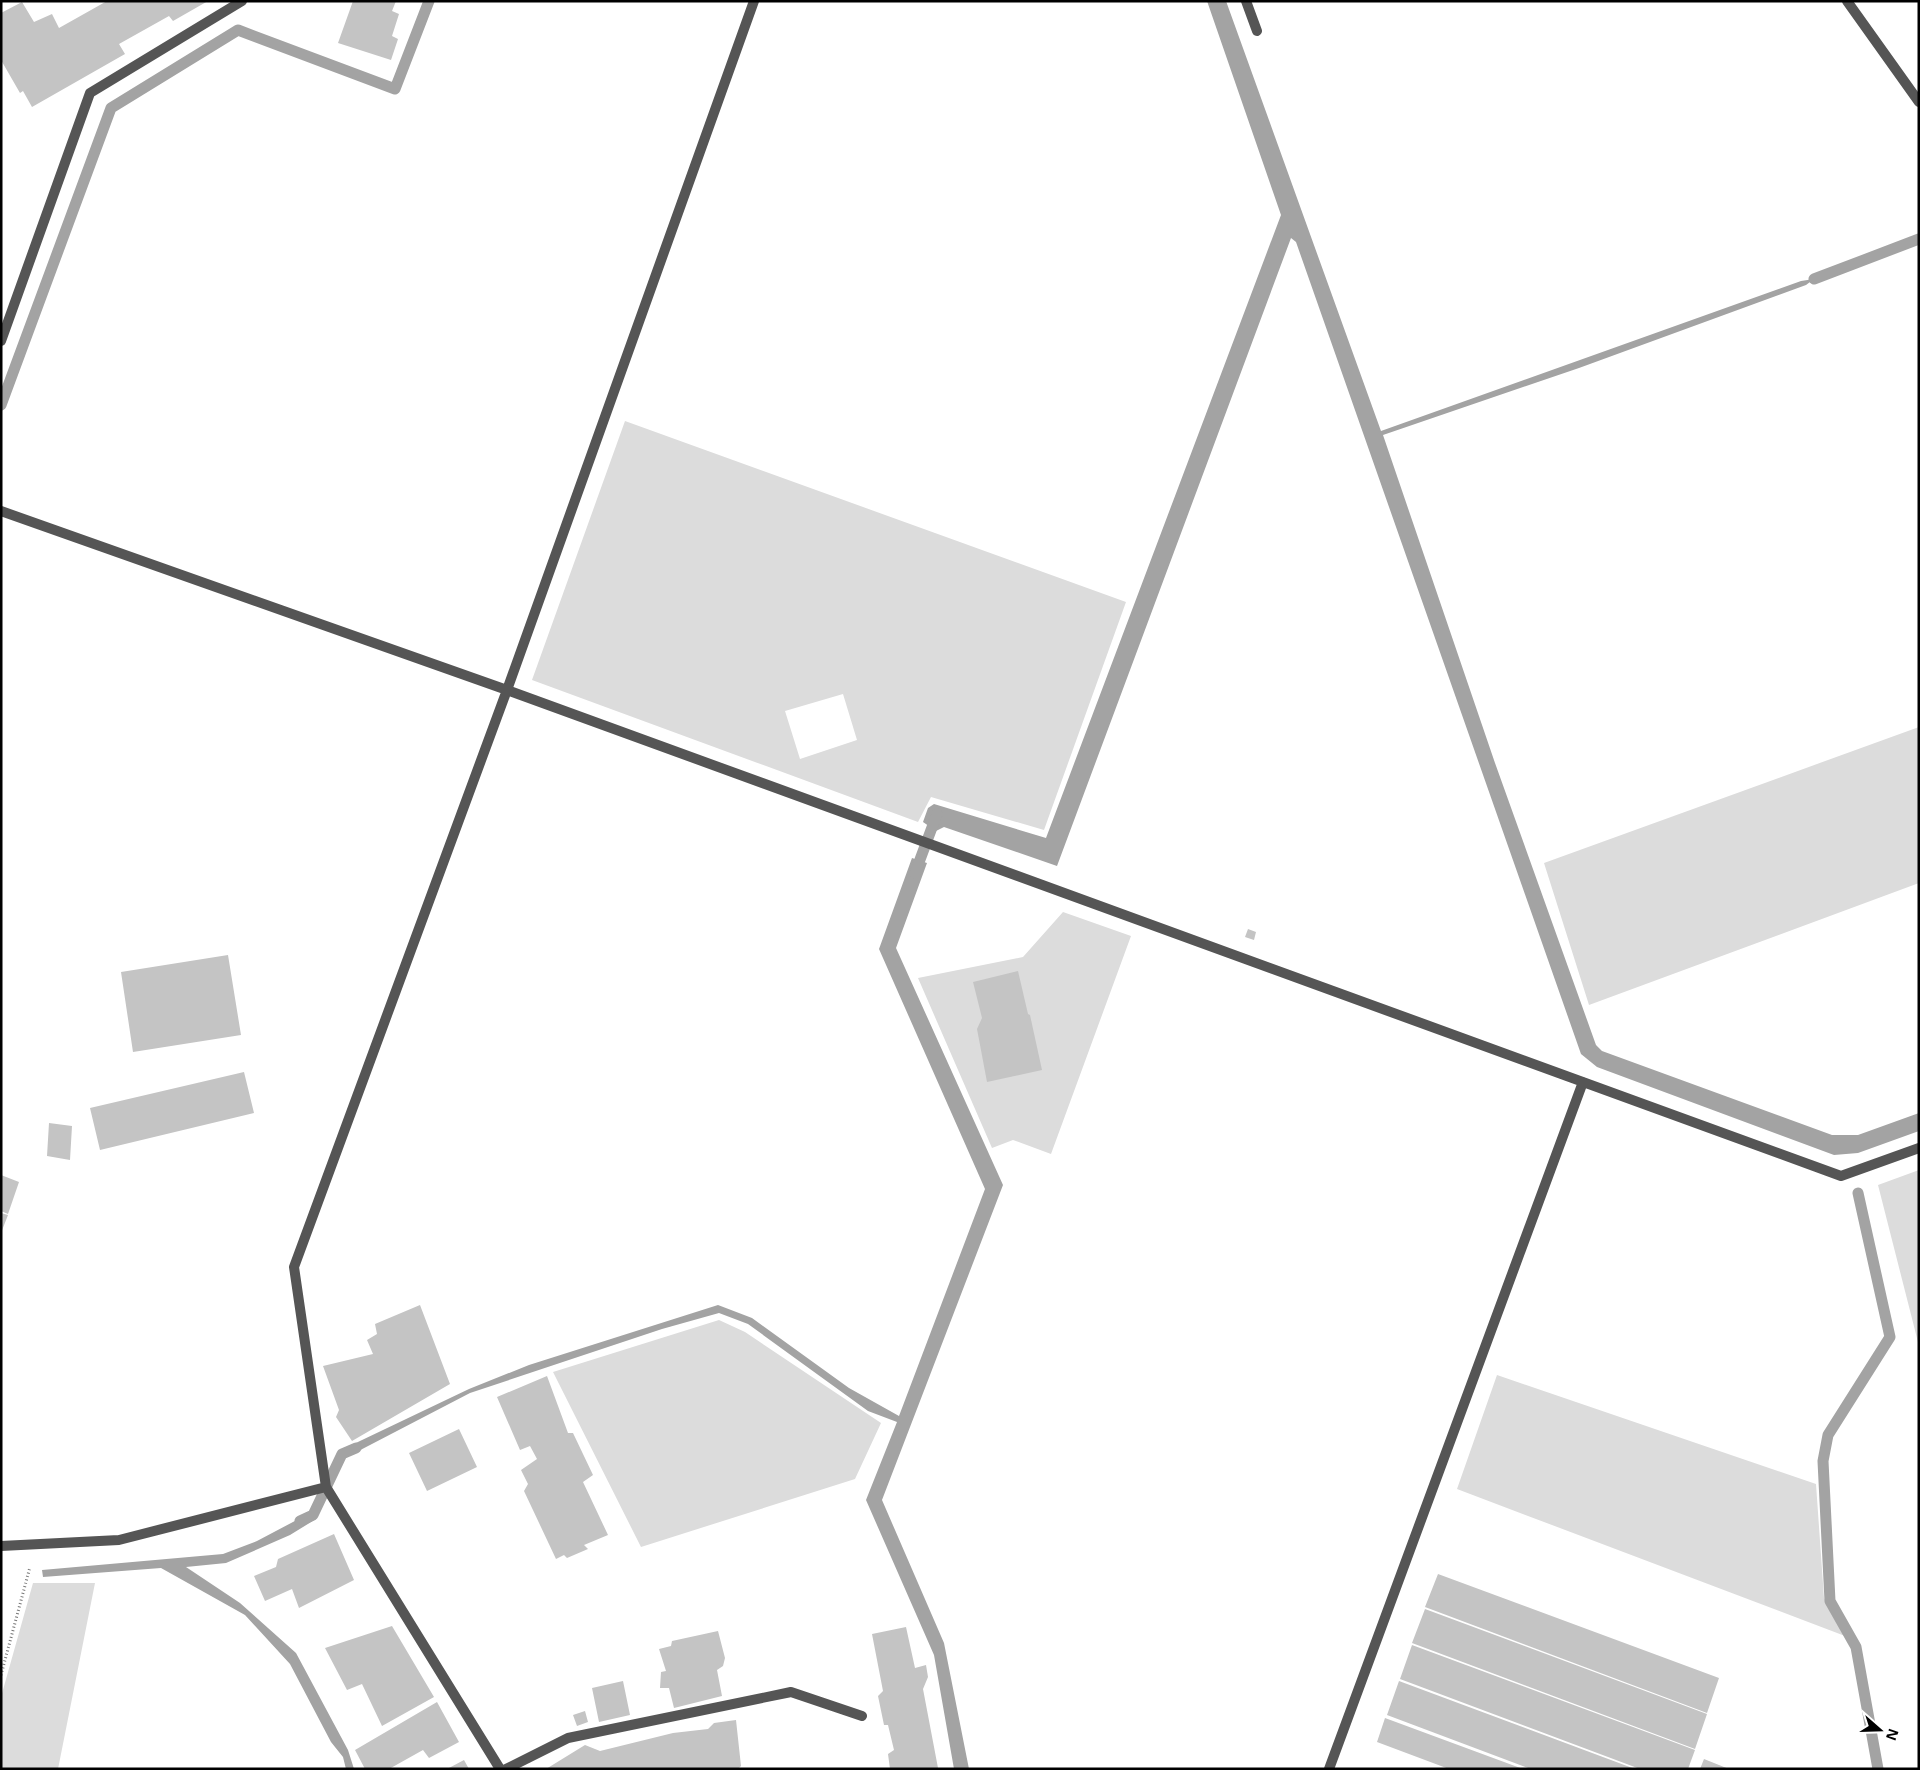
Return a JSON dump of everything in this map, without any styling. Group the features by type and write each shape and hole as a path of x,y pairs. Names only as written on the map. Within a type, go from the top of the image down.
{"street":[{"path":"1,341 90,93 242,1"},
{"path":"500,1769 326,1487 294,1267 507,690 754,1"},
{"path":"1246,1 1257,31"},
{"path":"1847,1 1919,102"},
{"path":"1,511 507,690 1841,1176 1919,1148"},
{"path":"1329,1769 1583,1082"},
{"path":"1,1546 119,1540 326,1487"},
{"path":"506,1769 568,1738 791,1692 862,1716"}],"path":[{"path":"1,1675 36,1545"}],"shaded area":[{"path":"1207,1 1226,1 1381,431 1801,281 1814,279 1806,285 1579,368 1383,435 1495,763 1596,1045 1602,1051 1832,1135 1858,1135 1919,1113 1919,1131 1858,1153 1834,1155 1597,1067 1581,1054 1296,242 1291,238 1057,866 944,827 936,831 923,822 928,808 934,804 1046,838 1281,215"},
{"path":"625,421 1126,602 1044,830 931,797 918,822 532,680","holes":["843,694 857,740 800,759 785,711"]},
{"path":"1919,727 1919,883 1589,1005 1544,863"},
{"path":"912,858 927,863 896,948 1003,1185 882,1500 944,1643 969,1769 954,1769 934,1655 866,1500 897,1422 868,1411 748,1324 719,1313 662,1329 470,1393 345,1458 339,1451 469,1389 529,1365 718,1305 752,1318 849,1388 899,1416 985,1189 879,949"},
{"path":"1063,912 1131,936 1051,1154 1013,1140 992,1148 918,978 1023,957"},
{"path":"1919,1170 1919,1346 1878,1185"},
{"path":"719,1320 745,1332 881,1423 855,1479 641,1547 553,1372"},
{"path":"1497,1375 1816,1484 1824,1598 1845,1636 1457,1489"},
{"path":"310,1513 316,1519 290,1535 226,1563 186,1567 240,1603 296,1653 348,1750 354,1769 346,1769 343,1757 331,1742 290,1664 245,1615 161,1568 43,1577 42,1570 223,1554 257,1541"},
{"path":"33,1583 95,1583 58,1769 1,1769 1,1697"}],"building":[{"path":"107,1 208,1 173,21 169,16 119,44 125,54 32,107 23,91 20,93 1,60 1,13 22,2 34,22 52,14 59,28"},
{"path":"353,1 396,1 392,11 399,14 392,36 398,39 391,60 338,43"},
{"path":"1248,929 1256,932 1254,940 1245,937"},
{"path":"228,955 241,1035 133,1052 121,972"},
{"path":"1018,971 1042,1070 987,1082 977,1029 982,1018 973,982"},
{"path":"244,1072 254,1113 100,1150 90,1108"},
{"path":"49,1123 72,1126 70,1160 47,1156"},
{"path":"1,1175 19,1182 8,1214 1,1211"},
{"path":"1,1213 8,1215 1,1233"},
{"path":"420,1305 450,1384 352,1441 336,1417 339,1410 323,1366 373,1354 367,1340 377,1334 375,1324"},
{"path":"547,1376 568,1433 573,1433 593,1475 583,1482 608,1535 584,1545 588,1549 567,1558 564,1555 556,1559 524,1491 528,1484 521,1470 537,1459 530,1446 520,1450 497,1397"},
{"path":"459,1429 477,1467 427,1491 409,1453"},
{"path":"334,1534 354,1580 299,1608 292,1589 265,1601 254,1576 276,1567 278,1559"},
{"path":"1438,1574 1719,1678 1707,1713 1425,1607"},
{"path":"1425,1609 1707,1714 1695,1749 1412,1643"},
{"path":"392,1626 434,1697 382,1726 362,1684 347,1690 325,1648"},
{"path":"906,1627 915,1668 926,1665 928,1677 923,1689 938,1768 934,1769 890,1769 888,1754 894,1750 888,1725 884,1725 878,1696 883,1691 872,1634"},
{"path":"718,1631 725,1658 723,1666 717,1670 722,1696 674,1708 669,1688 660,1688 661,1672 666,1671 659,1649 671,1646 672,1641"},
{"path":"1412,1645 1695,1750 1688,1769 1640,1769 1400,1679"},
{"path":"623,1681 630,1715 599,1722 592,1688"},
{"path":"1399,1681 1635,1769 1531,1769 1387,1715"},
{"path":"437,1702 459,1742 429,1758 423,1750 389,1769 365,1769 355,1750"},
{"path":"585,1711 588,1722 577,1726 573,1715"},
{"path":"1385,1718 1523,1769 1449,1769 1377,1742"},
{"path":"736,1720 741,1766 738,1769 546,1769 585,1745 600,1751 673,1733 708,1729 714,1723"},
{"path":"1704,1759 1729,1769 1700,1769"},
{"path":"464,1760 469,1769 447,1769"}],"waterway":[{"path":"1,405 111,108 238,30 395,89 429,1"},
{"path":"1814,279 1919,239"},
{"path":"915,873 937,814"},
{"path":"1858,1193 1890,1337 1828,1435 1823,1461 1830,1601 1856,1647 1878,1769"},
{"path":"300,1521 313,1515 342,1454 356,1448"}]}
